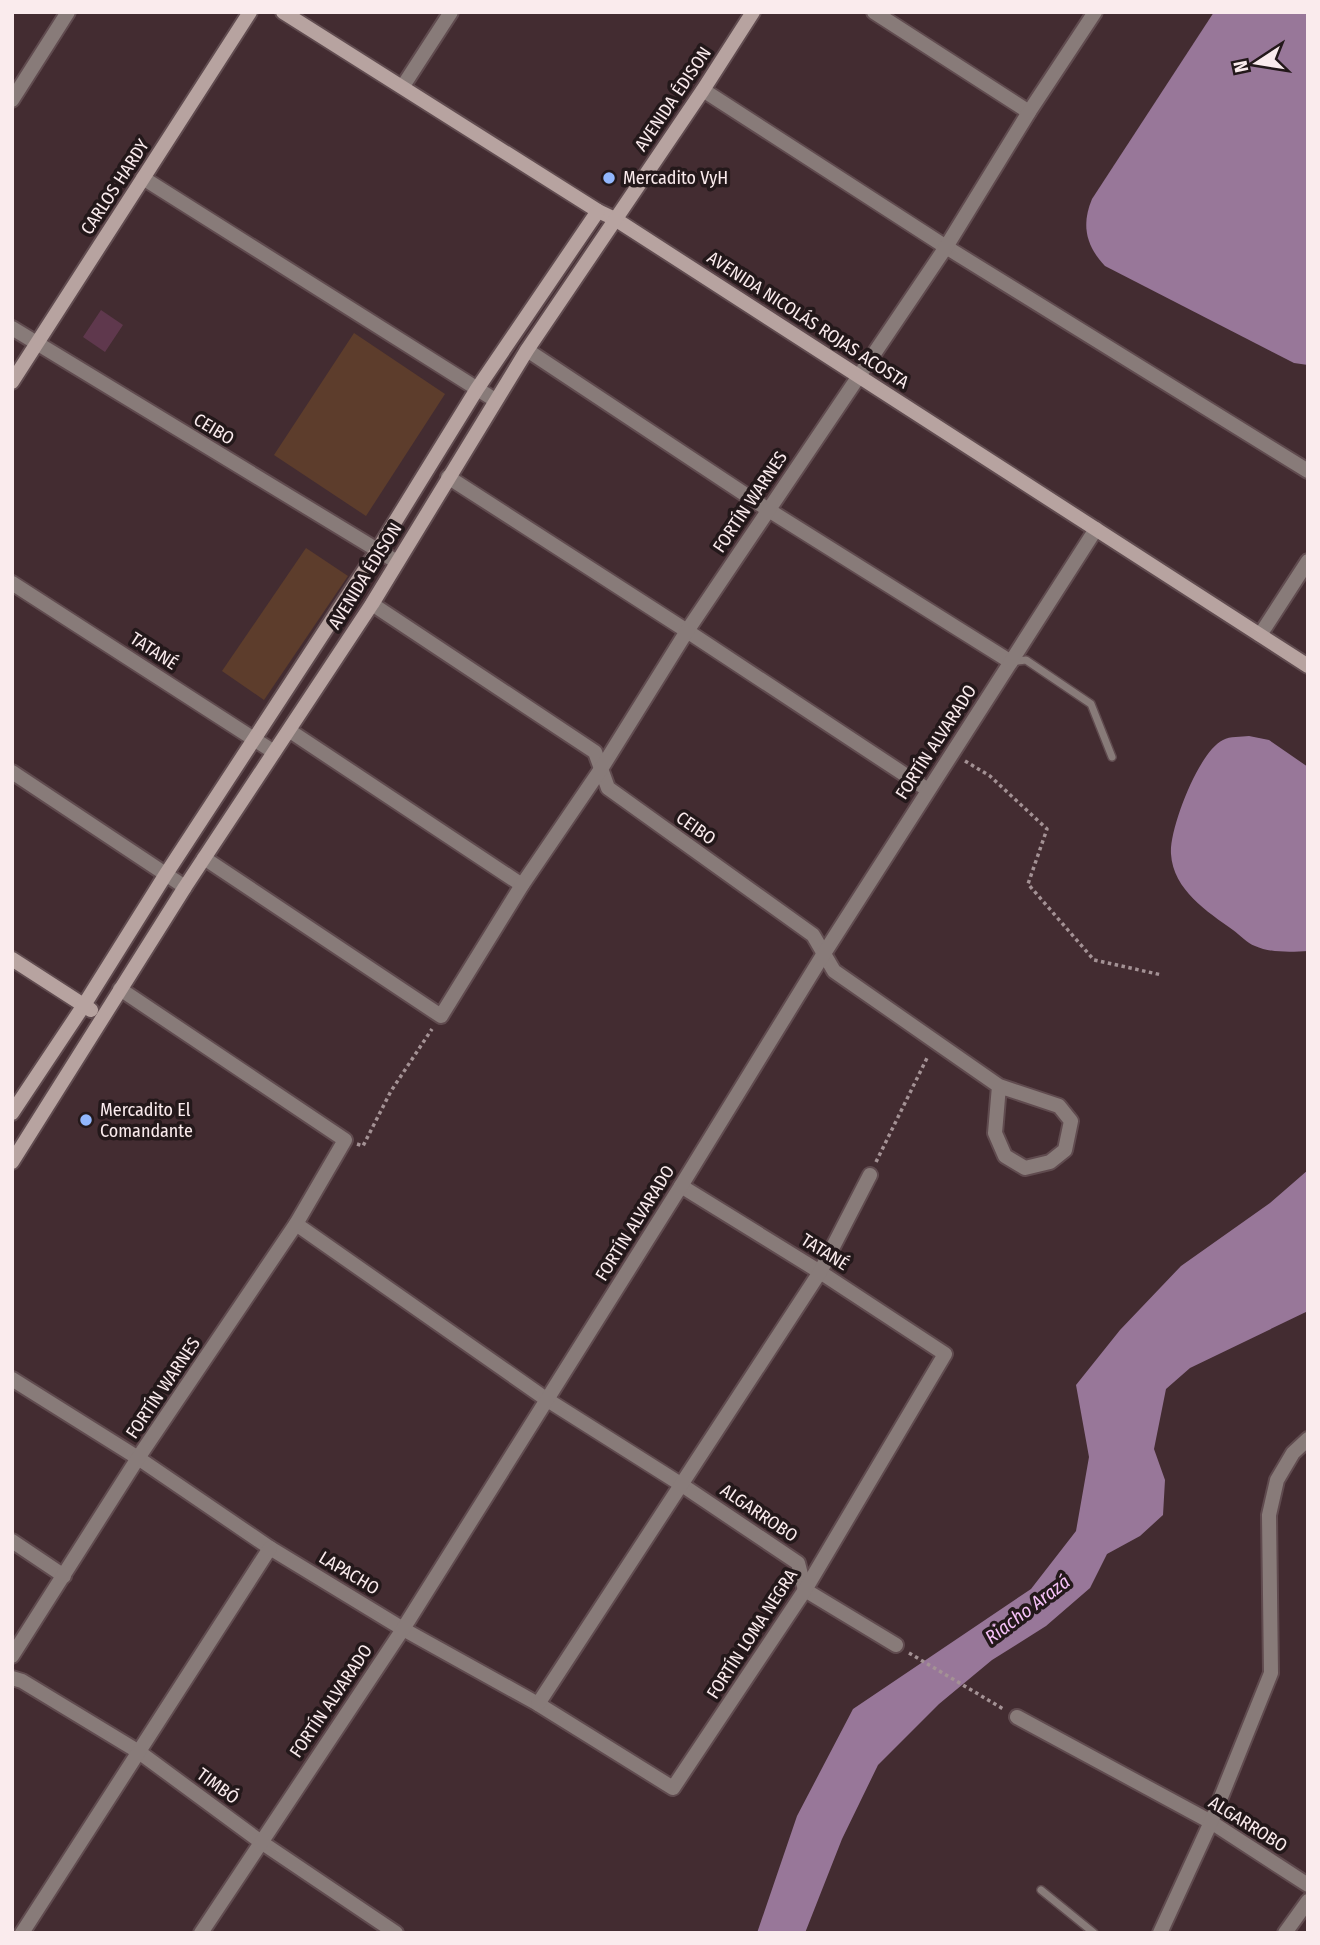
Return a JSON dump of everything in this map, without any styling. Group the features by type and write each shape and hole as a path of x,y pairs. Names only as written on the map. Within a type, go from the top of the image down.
{"main road":[{"name":"CARLOS HARDY","path":"12,382 250,12"},
{"name":"AVENIDA NICOLÁS ROJAS ACOSTA","path":"284,12 598,211 615,219 1308,666"},
{"name":"AVENIDA ÉDISON","path":"13,1160 185,887 372,604 527,350 753,12"},
{"name":"AVENIDA ÉDISON","path":"12,1113 377,551 477,389 598,211"},
{"path":"12,960 102,1017"}],"street":[{"path":"12,100 68,12"},
{"path":"403,86 451,12"},
{"path":"874,12 1029,112"},
{"name":"FORTÍN WARNES","path":"441,1016 522,885 601,769 687,631 946,247 1029,112 1095,12"},
{"path":"703,90 946,247 1308,471"},
{"path":"143,178 495,400"},
{"name":"CEIBO","path":"12,328 397,562"},
{"path":"527,350 767,509 1011,662"},
{"path":"448,477 928,790"},
{"name":"FORTÍN ALVARADO","path":"201,1933 403,1629 823,955 1096,529"},
{"path":"1260,635 1308,561"},
{"name":"TATANÉ","path":"12,583 274,752"},
{"name":"CEIBO","path":"372,604 595,752 608,788 813,935 834,971 999,1086 1059,1106 1071,1121 1065,1150 1050,1162 1025,1168 1005,1156 995,1133 999,1086"},
{"path":"290,731 522,885"},
{"path":"12,772 185,887"},
{"path":"204,858 441,1016"},
{"path":"120,989 345,1140"},
{"name":"FORTÍN WARNES","path":"12,1656 138,1458 296,1224 345,1140"},
{"path":"538,1704 820,1272 870,1175"},
{"name":"TATANÉ","path":"681,1186 945,1354"},
{"name":"ALGARROBO","path":"296,1224 546,1399 682,1485 798,1563 805,1590"},
{"name":"FORTÍN LOMA NEGRA","path":"673,1788 805,1590 945,1354"},
{"name":"LAPACHO","path":"12,1379 138,1458 270,1548 403,1629 538,1704 673,1788"},
{"path":"1160,1933 1211,1822 1271,1673 1269,1515 1277,1480 1293,1453 1308,1439"},
{"path":"12,1541 64,1576"},
{"path":"22,1933 270,1548"},
{"path":"805,1590 896,1645"},
{"name":"TIMBÓ","path":"12,1678 22,1681 139,1752 261,1842 392,1932"},
{"name":"ALGARROBO","path":"1017,1717 1211,1822 1308,1885"},
{"path":"1285,1933 1308,1901"}],"lane":[{"path":"1011,662 1026,660 1091,704 1111,757"},
{"path":"1041,1889 1094,1933"}],"path":[{"path":"951,753 990,776 1047,829 1028,884 1094,960 1162,975"},
{"path":"345,1140 363,1146 391,1091 441,1016"},
{"path":"870,1175 935,1042"},
{"path":"896,1645 1017,1717"}],"shaded area":[{"path":"354,333 445,394 366,516 274,455"},
{"path":"306,548 348,576 264,700 222,671"}],"water":[{"path":"1214,12 1308,12 1308,365 1294,363 1105,266 1093,251 1087,235 1087,218 1092,199"},
{"path":"1249,736 1269,740 1308,767 1308,951 1274,951 1249,943 1193,899 1178,879 1173,867 1171,854 1175,827 1195,774 1204,759 1223,740"},
{"name":"Riacho Arazá","path":"1308,1170 1308,1311 1190,1368 1166,1389 1154,1449 1165,1480 1163,1515 1140,1536 1107,1554 1090,1588 1046,1626 992,1660 939,1704 878,1765 842,1839 805,1933 757,1933 797,1816 853,1709 1031,1589 1076,1531 1089,1457 1076,1385 1120,1330 1181,1266 1270,1203"}],"building":[{"path":"101,310 123,325 105,352 83,337"}],"place":[{"name":"Mercadito VyH","path":"609,178"},
{"name":"Mercadito El Comandante","path":"86,1120"}]}
